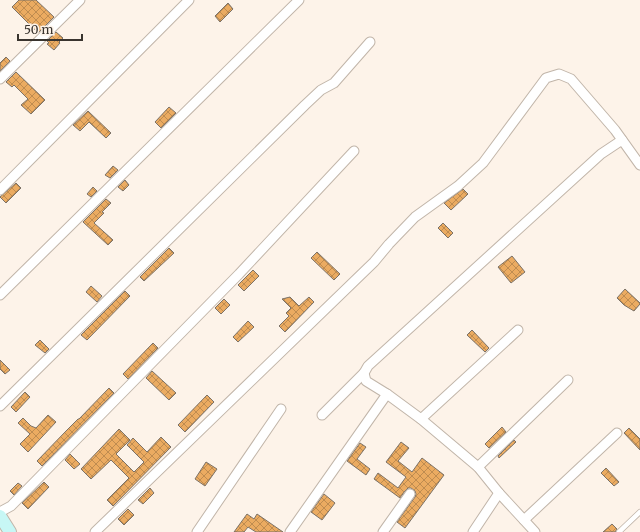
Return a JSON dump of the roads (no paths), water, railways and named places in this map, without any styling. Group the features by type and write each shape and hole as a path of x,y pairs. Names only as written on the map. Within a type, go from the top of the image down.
{"street":[{"path":"0,79 80,0"},
{"path":"0,190 189,0"},
{"path":"0,295 299,0"},
{"path":"0,406 305,105 321,90 334,83 370,42"},
{"path":"95,532 374,262 415,217 458,186 483,163 546,78 559,74 571,79 615,130 640,165"},
{"path":"322,415 364,373 368,366 595,159 622,140"},
{"path":"0,512 11,506 239,274 354,151"},
{"path":"421,420 518,330"},
{"path":"364,373 366,381 387,394 421,420 478,467 499,493 535,532"},
{"path":"478,467 568,380"},
{"path":"290,532 387,394"},
{"path":"197,532 281,409"},
{"path":"524,520 617,433"},
{"path":"473,532 499,493"},
{"path":"383,532 410,494"},
{"path":"0,516 10,532"}],"lane":[{"path":"619,532 640,512"}]}
